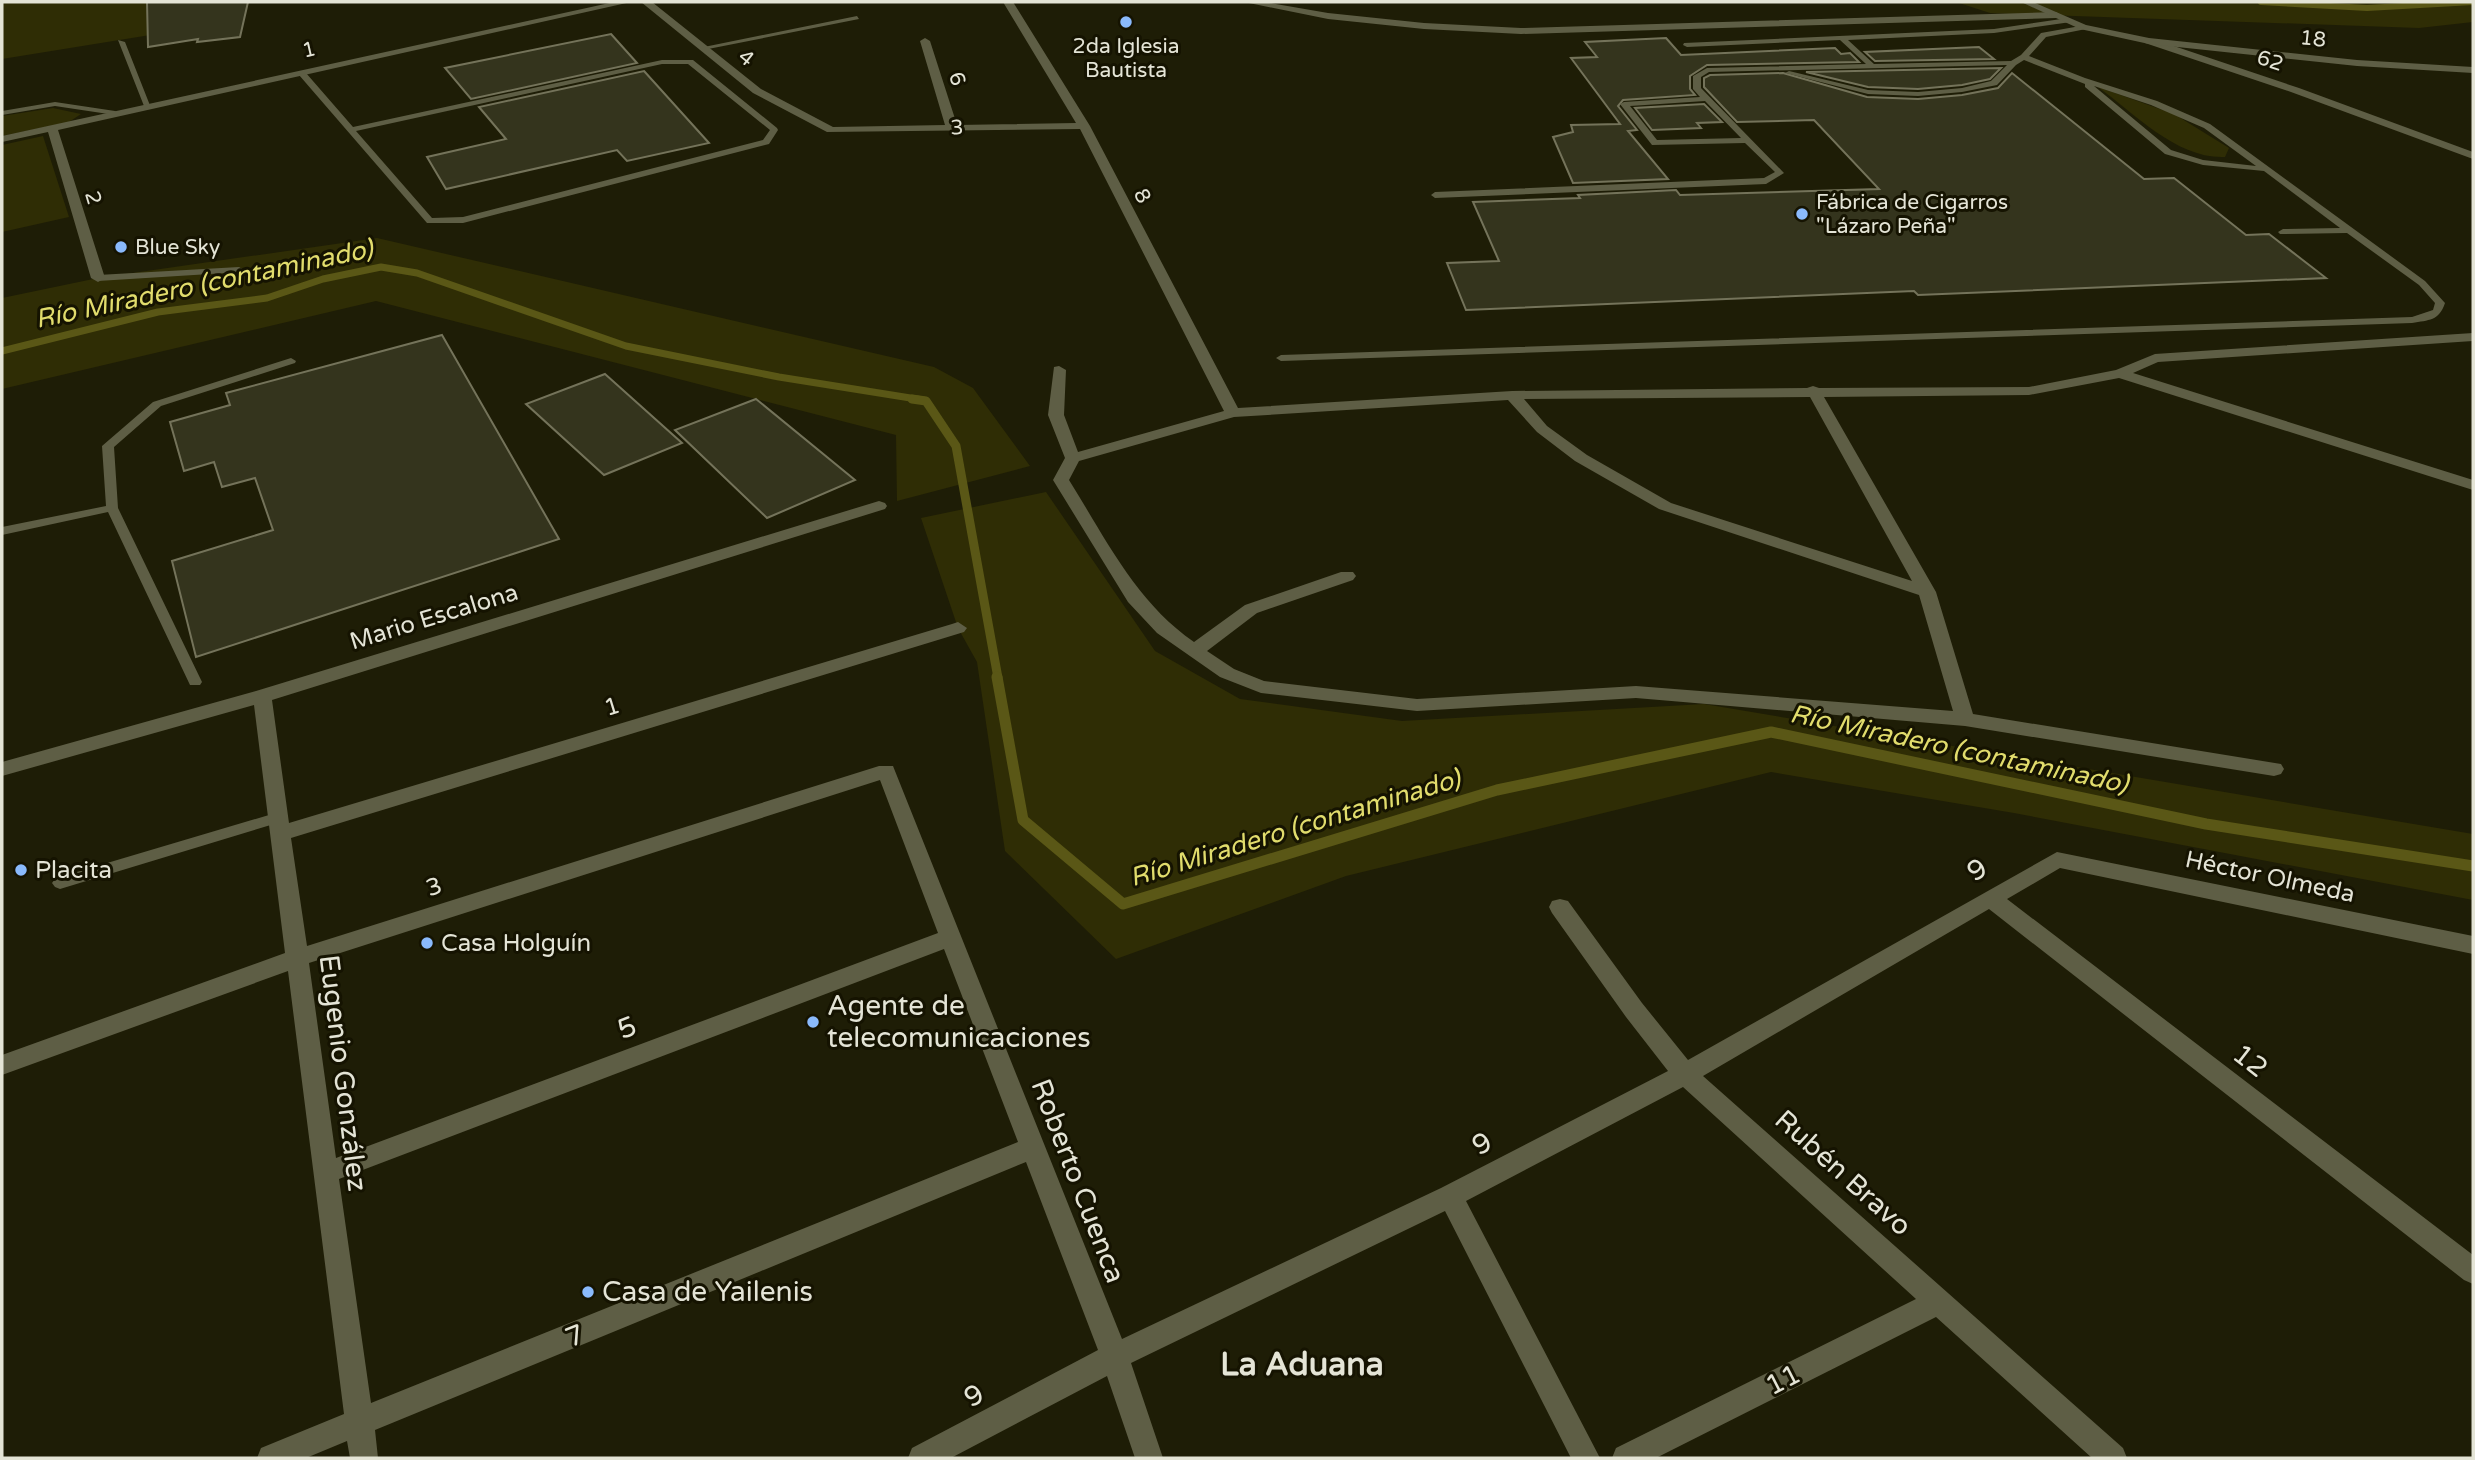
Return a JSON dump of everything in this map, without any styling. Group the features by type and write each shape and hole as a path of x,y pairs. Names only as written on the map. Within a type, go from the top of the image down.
{"street":[{"name":"1","path":"2,139 626,2"},
{"name":"4","path":"646,2 757,91 831,130"},
{"name":"8","path":"1008,2 1083,126 1233,413"},
{"path":"1249,2 1328,16 1424,26 1521,31 2056,7"},
{"path":"2026,2 2056,7 2068,20 2083,27 2149,41"},
{"name":"62","path":"2092,18 2149,41 2295,90 2473,156"},
{"name":"6","path":"925,41 952,128"},
{"name":"18","path":"2149,41 2357,63 2473,70"},
{"name":"3","path":"831,130 1083,126"},
{"name":"2","path":"52,128 97,278"},
{"path":"2274,769 1965,719 1636,692 1417,705 1345,699 1261,687 1227,673 1163,629 1134,598 1061,480 1073,458 1233,413 1512,395 1813,390 2029,391 2120,374 2155,358 2473,337"},
{"path":"1059,370 1056,415 1073,458"},
{"path":"2120,374 2473,485"},
{"path":"1813,390 1927,592 1965,719"},
{"path":"1512,395 1542,429 1581,458 1665,506 1927,592"},
{"name":"Mario Escalona","path":"2,769 262,696 879,506"},
{"path":"1193,652 1251,609 1347,576"},
{"name":"1","path":"280,825 958,628"},
{"name":"Eugenio González","path":"262,696 363,1458"},
{"name":"3","path":"2,1065 298,958 886,771"},
{"name":"Roberto Cuenca","path":"886,771 949,938 1034,1147 1114,1357 1149,1458"},
{"name":"9","path":"922,1458 1114,1357 1450,1196 1685,1074 2057,860"},
{"name":"Héctor Olmeda","path":"2057,860 2473,945"},
{"name":"12","path":"1991,899 2473,1272"},
{"name":"Rubén Bravo","path":"1560,907 1634,1010 1685,1074 2113,1458"},
{"name":"5","path":"326,1173 949,938"},
{"name":"7","path":"271,1458 1034,1147"},
{"path":"1450,1196 1586,1458"},
{"name":"11","path":"1626,1458 1939,1301"}],"lane":[{"path":"703,48 857,18"},
{"path":"1687,45 1994,31 2068,20"},
{"path":"1774,69 1868,92 1918,94 1962,90 1994,83 2044,35 2083,27"},
{"path":"1843,39 1870,64"},
{"path":"121,42 148,106"},
{"path":"1281,358 2412,320 2437,312 2440,303 2423,282 2230,140 2183,114 2024,57"},
{"path":"303,75 350,130 430,221 463,220 766,142 774,130 690,62 671,62 350,130"},
{"path":"1436,195 1766,181 1780,173 1697,89 1697,76 1707,70 1870,64 2013,63"},
{"path":"2082,80 2168,152 2202,164 2266,169"},
{"path":"1706,99 1624,104 1655,143 1748,140"},
{"path":"2,113 55,104 116,113"},
{"path":"2283,232 2350,230"},
{"path":"97,278 239,270"},
{"path":"195,682 112,508 108,446 157,404 291,361"},
{"path":"2,531 112,508"},
{"name":"1","path":"60,883 280,825"}],"shaded area":[{"path":"2,2 177,2 175,31 2,59"},
{"path":"1956,2 2473,2 2473,22 2419,28 1990,13"},
{"path":"2098,87 2174,114 2229,148 2225,157 2207,156 2173,143"},
{"path":"53,108 81,114 69,122 2,136 2,116"},
{"path":"43,136 69,217 2,232 2,145"},
{"path":"377,238 934,367 973,388 1030,466 897,501 896,435 376,301 2,389 2,298 98,278"},
{"path":"1046,492 1155,651 1240,699 1402,721 1704,704 2473,834 2473,900 2014,813 1771,772 1346,876 1116,959 1005,851 977,662 958,628 921,518"}],"building":[{"path":"147,2 248,2 240,37 197,42 198,39 148,47"},
{"path":"611,34 637,63 471,99 445,68"},
{"path":"1666,38 1681,55 1835,48 1841,54 1850,53 1859,62 1707,65 1690,76 1690,89 1695,95 1623,100 1618,106 1637,130 1628,131 1668,179 1573,183 1553,137 1573,132 1571,125 1620,124 1571,58 1597,57 1585,42"},
{"path":"1979,47 1994,59 1875,61 1865,52"},
{"path":"2001,68 1990,79 1918,89 1868,87 1806,72"},
{"path":"644,71 709,143 627,161 617,150 446,189 427,157 506,139 479,107"},
{"path":"1783,73 1867,97 1918,99 1998,88 2012,73 2144,179 2174,178 2246,235 2269,234 2326,278 1918,295 1914,291 1466,310 1447,263 1499,261 1473,202 1580,198 1578,195 1676,190 1680,195 1879,189 1814,120 1737,122 1704,87 1704,78 1710,75"},
{"path":"1704,104 1722,122 1697,123 1701,128 1652,130 1635,108"},
{"path":"442,335 559,539 196,657 172,561 273,530 255,478 222,487 214,462 184,471 170,422 230,405 226,393"},
{"path":"605,374 682,443 604,475 526,404"},
{"path":"756,399 855,480 767,518 675,430"}],"waterway":[{"path":"2261,2 2367,8 2473,2"},
{"name":"Río Miradero (contaminado)","path":"2,351 158,312 267,298 323,279 381,267 417,273 626,346 779,377 923,400"},
{"name":"Río Miradero (contaminado)","path":"912,399 926,401 956,446 998,678"},
{"name":"Río Miradero (contaminado)","path":"997,677 1023,820 1123,904 1497,790 1771,732 2206,824 2473,866"}],"place":[{"name":"2da Iglesia Bautista","path":"1126,22"},
{"name":"Fábrica de Cigarros \"Lázaro Peña\"","path":"1802,214"},
{"name":"Blue Sky","path":"121,247"},
{"name":"Placita","path":"21,870"},
{"name":"Casa Holguín","path":"427,943"},
{"name":"Agente de telecomunicaciones","path":"813,1022"},
{"name":"Casa de Yailenis","path":"588,1292"}],"district":[{"name":"La Aduana","path":"1302,1365"}]}
